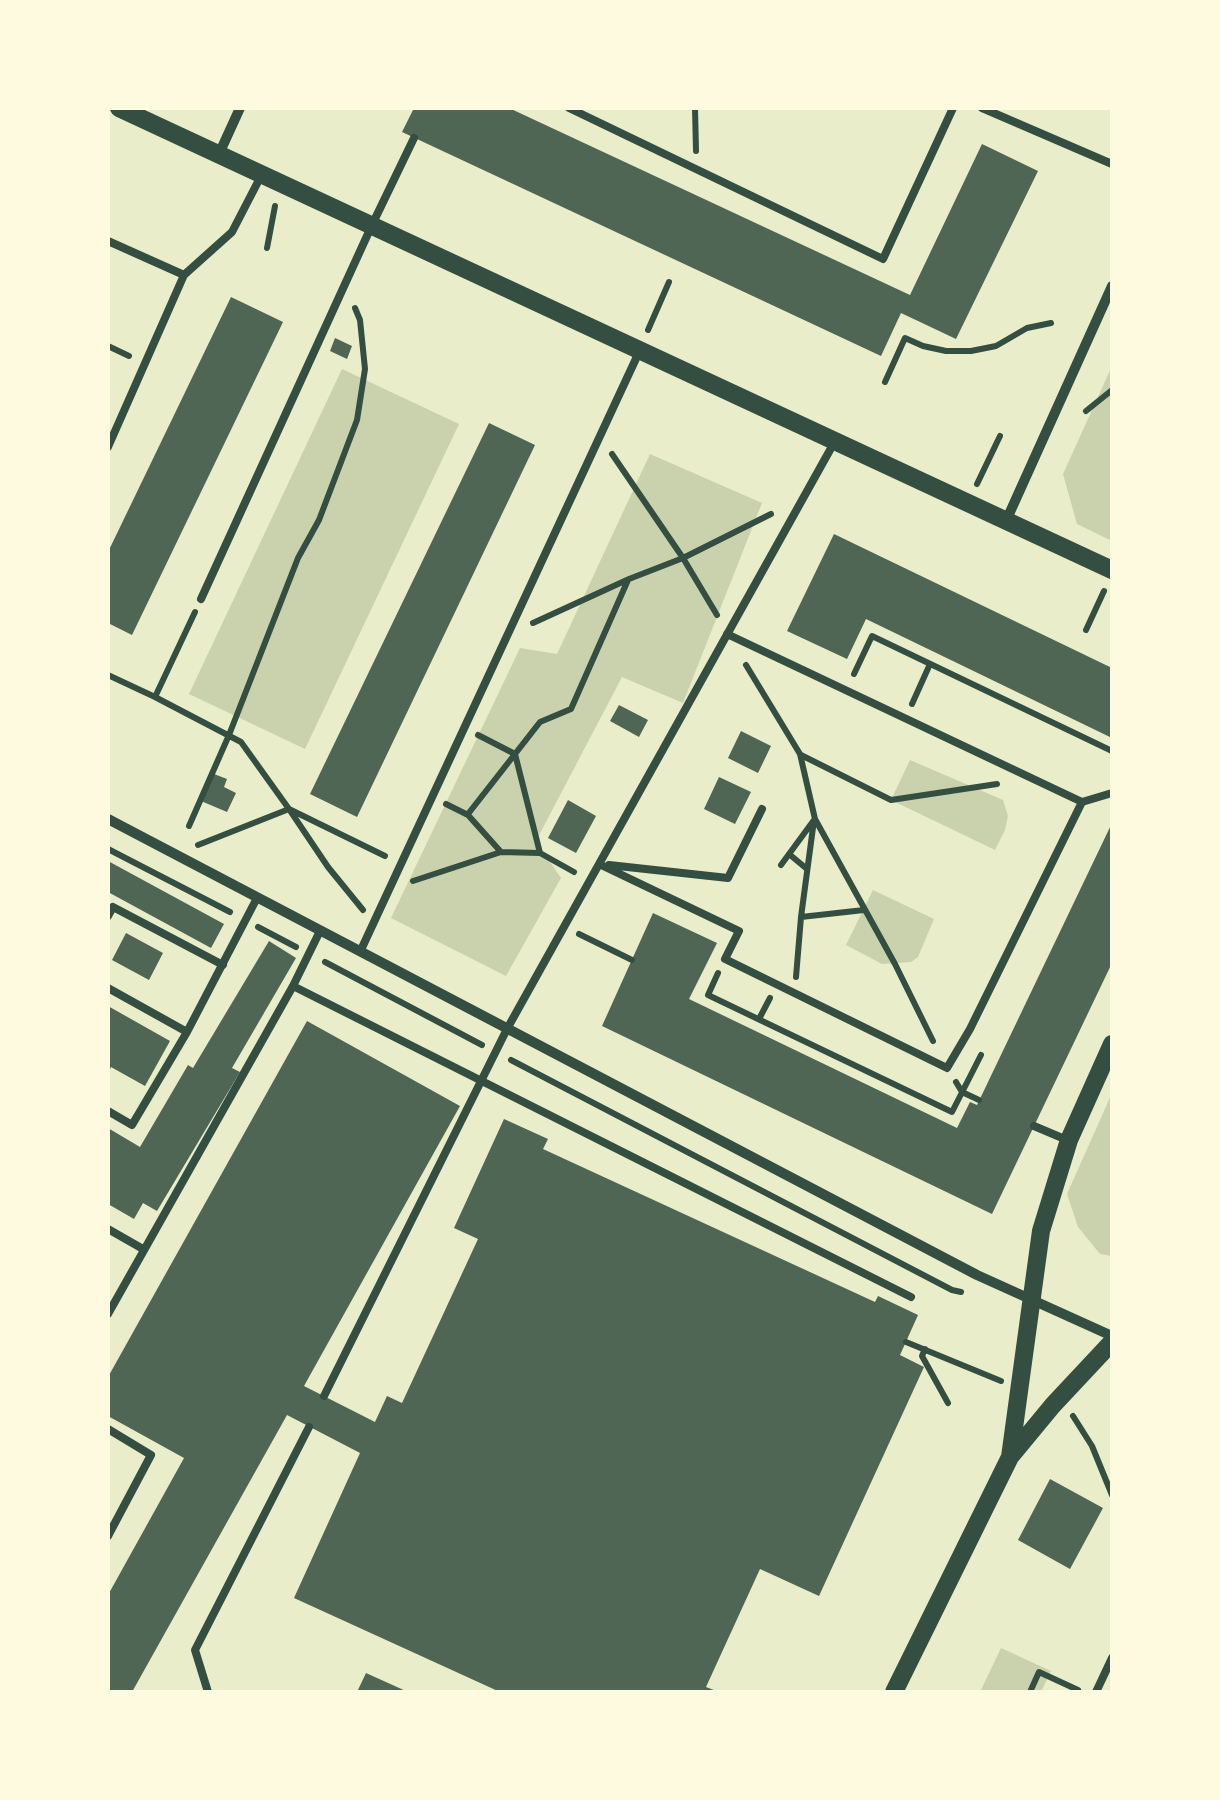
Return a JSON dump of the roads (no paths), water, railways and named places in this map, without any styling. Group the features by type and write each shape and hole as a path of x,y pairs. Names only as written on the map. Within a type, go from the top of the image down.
{"street":[{"path":"119,108 1006,521 1109,578"},
{"path":"218,154 240,108"},
{"path":"1006,521 1112,286"},
{"path":"108,819 959,1266 1112,1339 1010,1457 894,1692"},
{"path":"1010,1457 1041,1231 1068,1140 1112,1044"}],"lane":[{"path":"569,108 883,259 952,108"},
{"path":"982,108 1112,164"},
{"path":"201,599 414,138"},
{"path":"108,447 184,275 232,232 262,174"},
{"path":"108,241 184,275"},
{"path":"360,952 640,350"},
{"path":"324,1396 507,1029 835,441"},
{"path":"728,634 1082,802 1112,793"},
{"path":"600,864 739,931 724,959 947,1068 1082,802"},
{"path":"600,864 728,878 762,809"},
{"path":"108,1112 132,1125 258,898"},
{"path":"108,916 113,907 223,966"},
{"path":"108,1314 293,986 320,931"},
{"path":"293,986 911,1297"},
{"path":"108,988 187,1032"},
{"path":"1034,1126 1068,1140"},
{"path":"108,1229 143,1249"},
{"path":"208,1692 195,1650 308,1427"},
{"path":"108,1429 151,1455 108,1536"},
{"path":"1096,1692 1112,1658"}]}
